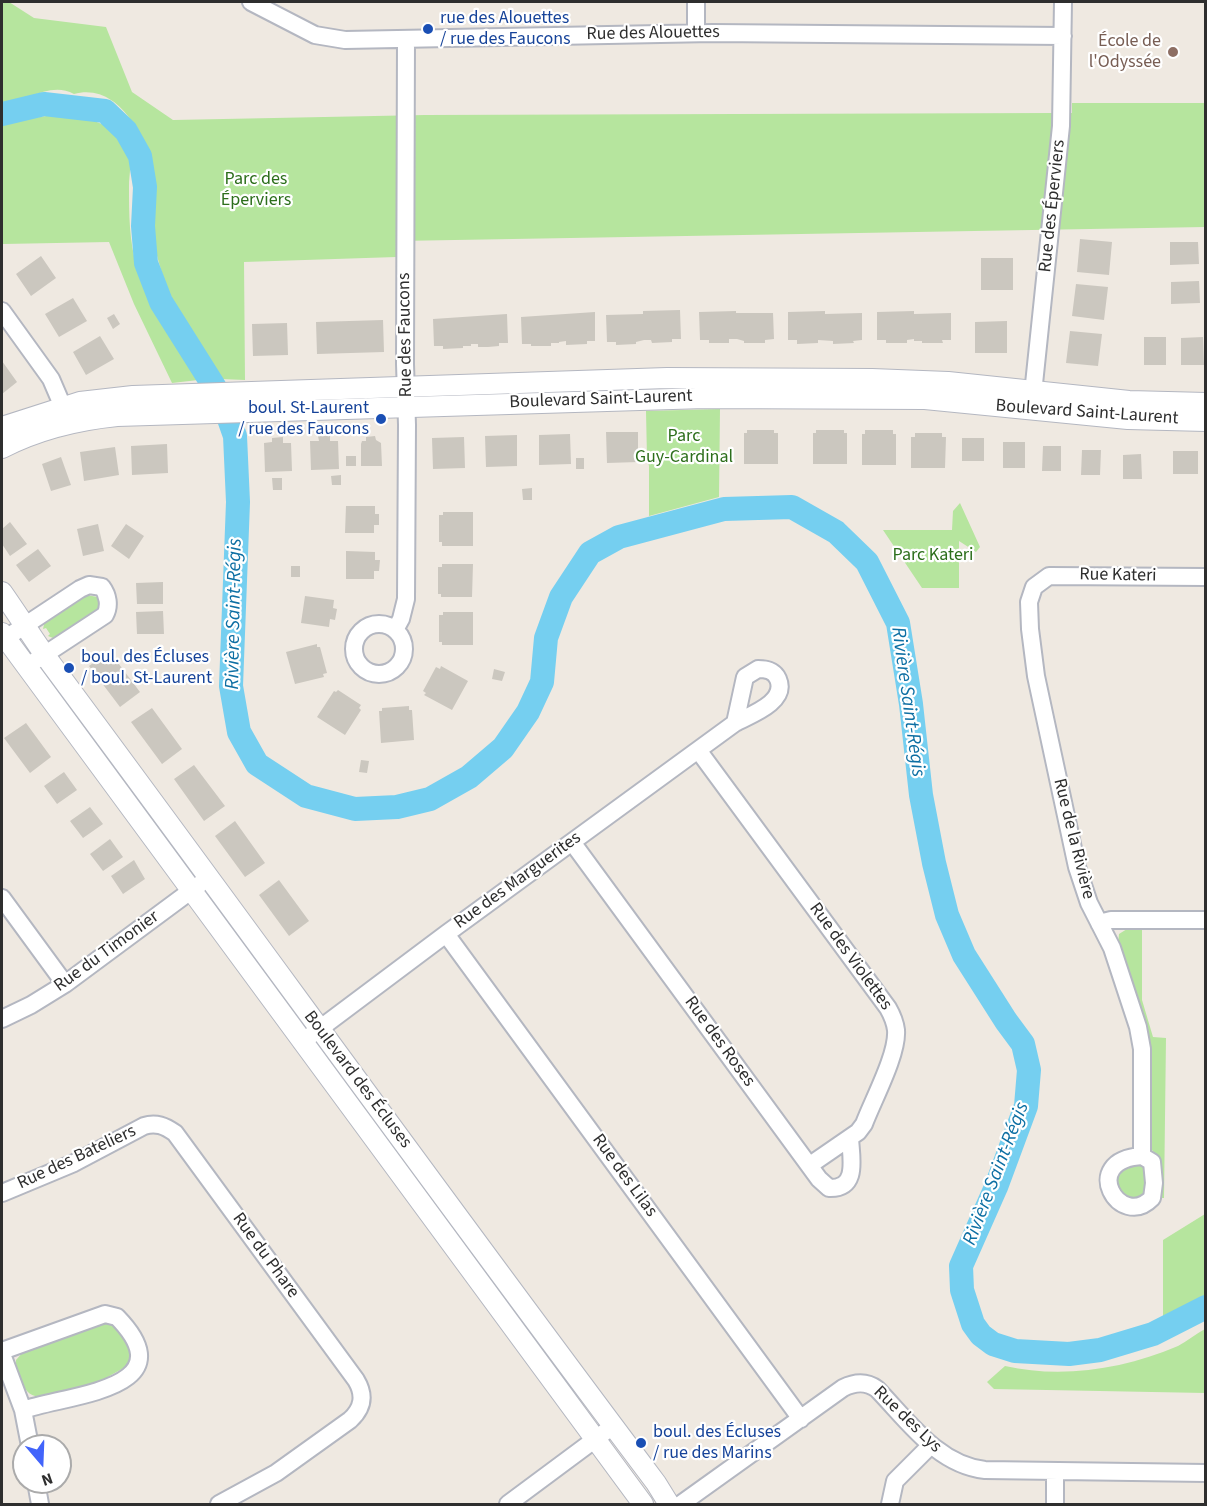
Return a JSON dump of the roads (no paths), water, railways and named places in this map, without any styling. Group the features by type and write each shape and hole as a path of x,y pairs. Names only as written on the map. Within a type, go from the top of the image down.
{"street":[{"name":"Rue des Alouettes","path":"251,2 322,37 345,40 696,33 1063,36"},
{"path":"696,2 696,33"},
{"name":"Rue des Éperviers","path":"1033,400 1061,126 1063,2"},
{"name":"Rue des Faucons","path":"395,630 401,619 406,599 406,39"},
{"path":"2,311 51,379 63,407"},
{"name":"Boulevard Saint-Laurent","path":"2,427 63,407 102,398 196,393 701,378 917,380 1033,400 1128,420 1206,421"},
{"name":"Boulevard Saint-Laurent","path":"2,448 53,428 87,420 117,416 205,412 727,398 1206,403"},
{"name":"Rue Kateri","path":"1034,587 1049,576 1056,575 1206,577"},
{"name":"Boulevard des Écluses","path":"27,667 105,615 108,603 105,590 98,585 85,587 4,636 643,1504"},
{"name":"Rue de la Rivière","path":"1034,587 1028,611 1036,676 1077,867 1089,903 1112,948 1140,1036 1142,1156"},
{"name":"Boulevard des Écluses","path":"2,592 45,655 208,878 656,1483 669,1504"},
{"name":"Rue des Marguerites","path":"302,1042 735,723"},
{"name":"Rue des Violettes","path":"698,750 892,1016 896,1032 894,1049 864,1124 858,1132 810,1165"},
{"name":"Rue des Roses","path":"572,842 819,1179 829,1188 842,1187 850,1178 852,1168 850,1138"},
{"name":"Rue du Timonier","path":"2,1020 64,984 208,878"},
{"path":"2,898 64,984"},
{"path":"1099,923 1111,920 1206,921"},
{"name":"Rue des Lilas","path":"446,934 801,1419"},
{"name":"Rue des Bateliers","path":"2,1193 66,1167 144,1126 154,1124"},
{"name":"Rue du Phare","path":"154,1124 175,1133 362,1391 362,1401 350,1420 268,1478 219,1504"},
{"path":"466,1264 484,1251"},
{"path":"23,1410 96,1392 132,1374 138,1366 140,1355 136,1344 117,1317 105,1314 2,1353 23,1410 28,1434"},
{"name":"Rue des Lys","path":"681,1504 843,1388 864,1383 877,1389 931,1445 948,1458 966,1467 985,1470 1206,1473"},
{"path":"508,1504 613,1426"},
{"path":"890,1504 895,1481 931,1445"},
{"path":"1055,1471 1055,1504"}],"waterway":[{"name":"Rivière Saint-Régis","path":"2,114 44,104 105,111 126,131 140,156 145,187 143,226 146,263 161,302 222,399 235,436 238,502 231,686 239,732 257,764 306,796 355,809 397,807 430,799 469,777 503,748 528,712 542,682 546,638 561,597 590,553 619,537 724,509 792,507 836,532 867,562 898,623 911,704 921,795 947,915 964,955 1023,1044 1029,1070 1026,1106 996,1187 961,1266 962,1290 973,1324 981,1335 993,1344 1015,1351 1069,1354 1100,1350 1153,1334 1206,1307"}],"place":[{"name":"rue des Alouettes / rue des Faucons","path":"428,29"},
{"name":"École de l'Odyssée","path":"1173,52"},
{"name":"boul. St-Laurent / rue des Faucons","path":"381,419"},
{"name":"boul. des Écluses / boul. St-Laurent","path":"69,668"},
{"name":"boul. des Écluses / rue des Marins","path":"641,1443"}],"park label":[{"name":"Parc des Éperviers","path":"256,190"},
{"name":"Parc Guy-Cardinal","path":"684,447"},
{"name":"Parc Kateri","path":"933,556"}]}
